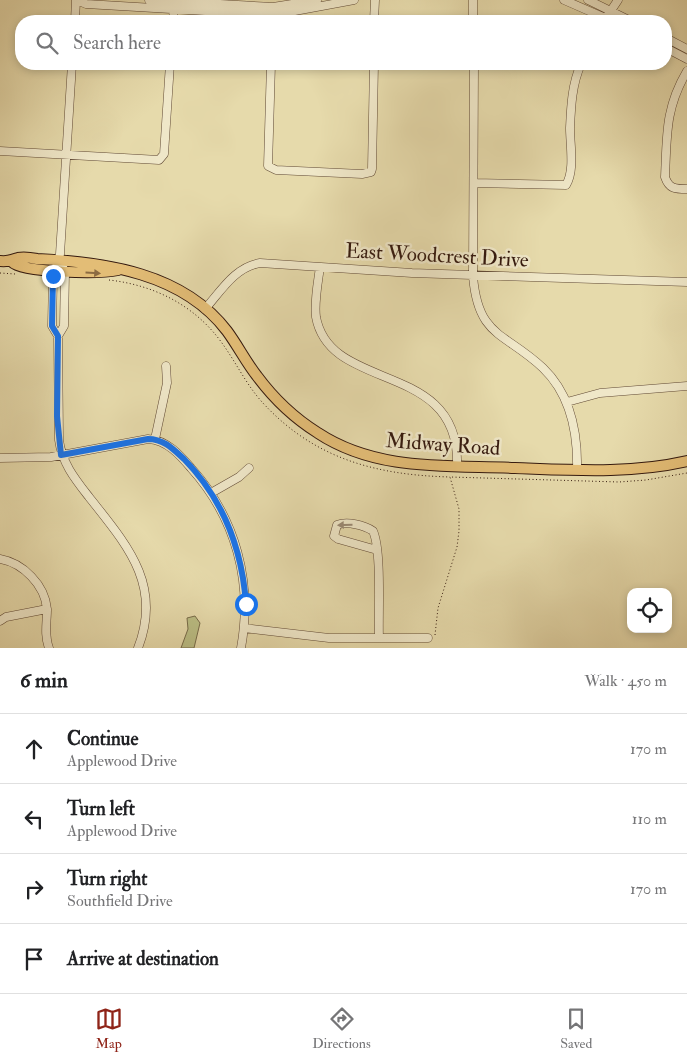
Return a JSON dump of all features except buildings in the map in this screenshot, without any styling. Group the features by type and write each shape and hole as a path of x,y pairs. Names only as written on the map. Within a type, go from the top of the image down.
{"main road":[{"name":"Midway Road","path":"0,261 12,262 18,258 104,264 118,270 144,275 164,282 198,302 226,330 256,375 278,402 320,435 343,447 385,460 417,465 577,470 638,470 687,461"},
{"name":"Midway Road","path":"12,262 17,267 65,271 102,273 118,270"}],"street":[{"path":"75,15 76,0 86,4 174,4 273,11 354,0"},
{"path":"149,0 174,4"},
{"path":"273,11 317,0"},
{"path":"374,15 375,0"},
{"path":"473,0 473,15"},
{"path":"564,0 602,15"},
{"path":"588,0 606,15"},
{"path":"610,15 618,0"},
{"path":"672,41 687,49"},
{"path":"672,51 687,59"},
{"path":"58,336 52,326 53,270 59,260 72,70"},
{"path":"0,151 154,161 162,158 169,70"},
{"path":"271,70 268,166 276,170 362,174 370,172 374,70"},
{"path":"474,70 472,276 477,308 488,326 545,370 568,402 575,428 577,470"},
{"path":"474,183 566,185 569,180 572,99 579,70"},
{"path":"687,72 677,88 670,106 667,121 665,177 667,185 672,188 687,189"},
{"path":"59,260 65,271 64,326 58,336 57,416 61,455 70,472 124,541 137,563 144,585 147,608 144,630 138,648"},
{"name":"East Woodcrest Drive","path":"206,309 237,272 250,264 269,263 472,276 687,282"},
{"path":"320,267 316,317 327,341 346,358 434,402 452,426 457,441 457,466"},
{"path":"155,439 167,383 166,366"},
{"path":"568,402 600,393 687,386"},
{"path":"0,458 61,455 155,439 162,441 179,454 212,493 231,529 239,556 245,590 244,628 241,648"},
{"path":"212,493 239,477 249,468"},
{"path":"377,550 338,539 334,536 336,525 347,523 369,529 375,535 377,550 379,638"},
{"path":"0,558 15,563 25,570 42,592 47,610 46,639 48,648"},
{"path":"0,621 6,617 47,610"},
{"path":"244,628 329,638 425,638"}],"path":[{"path":"0,273 18,274"},
{"path":"103,280 150,288 174,299 194,313 220,340 241,374 263,403 295,431 314,444 344,459 378,470 408,475 450,477 626,482 687,473"},
{"path":"425,638 436,635 438,608 457,547 460,514 450,477"}],"green space":[{"path":"195,616 200,623 194,648 181,648 188,629 187,618"}],"route":[{"path":"53,276 52,326 58,336 57,416 61,455 148,439 162,441 179,454 212,493 231,529 239,556 246,604"}]}
